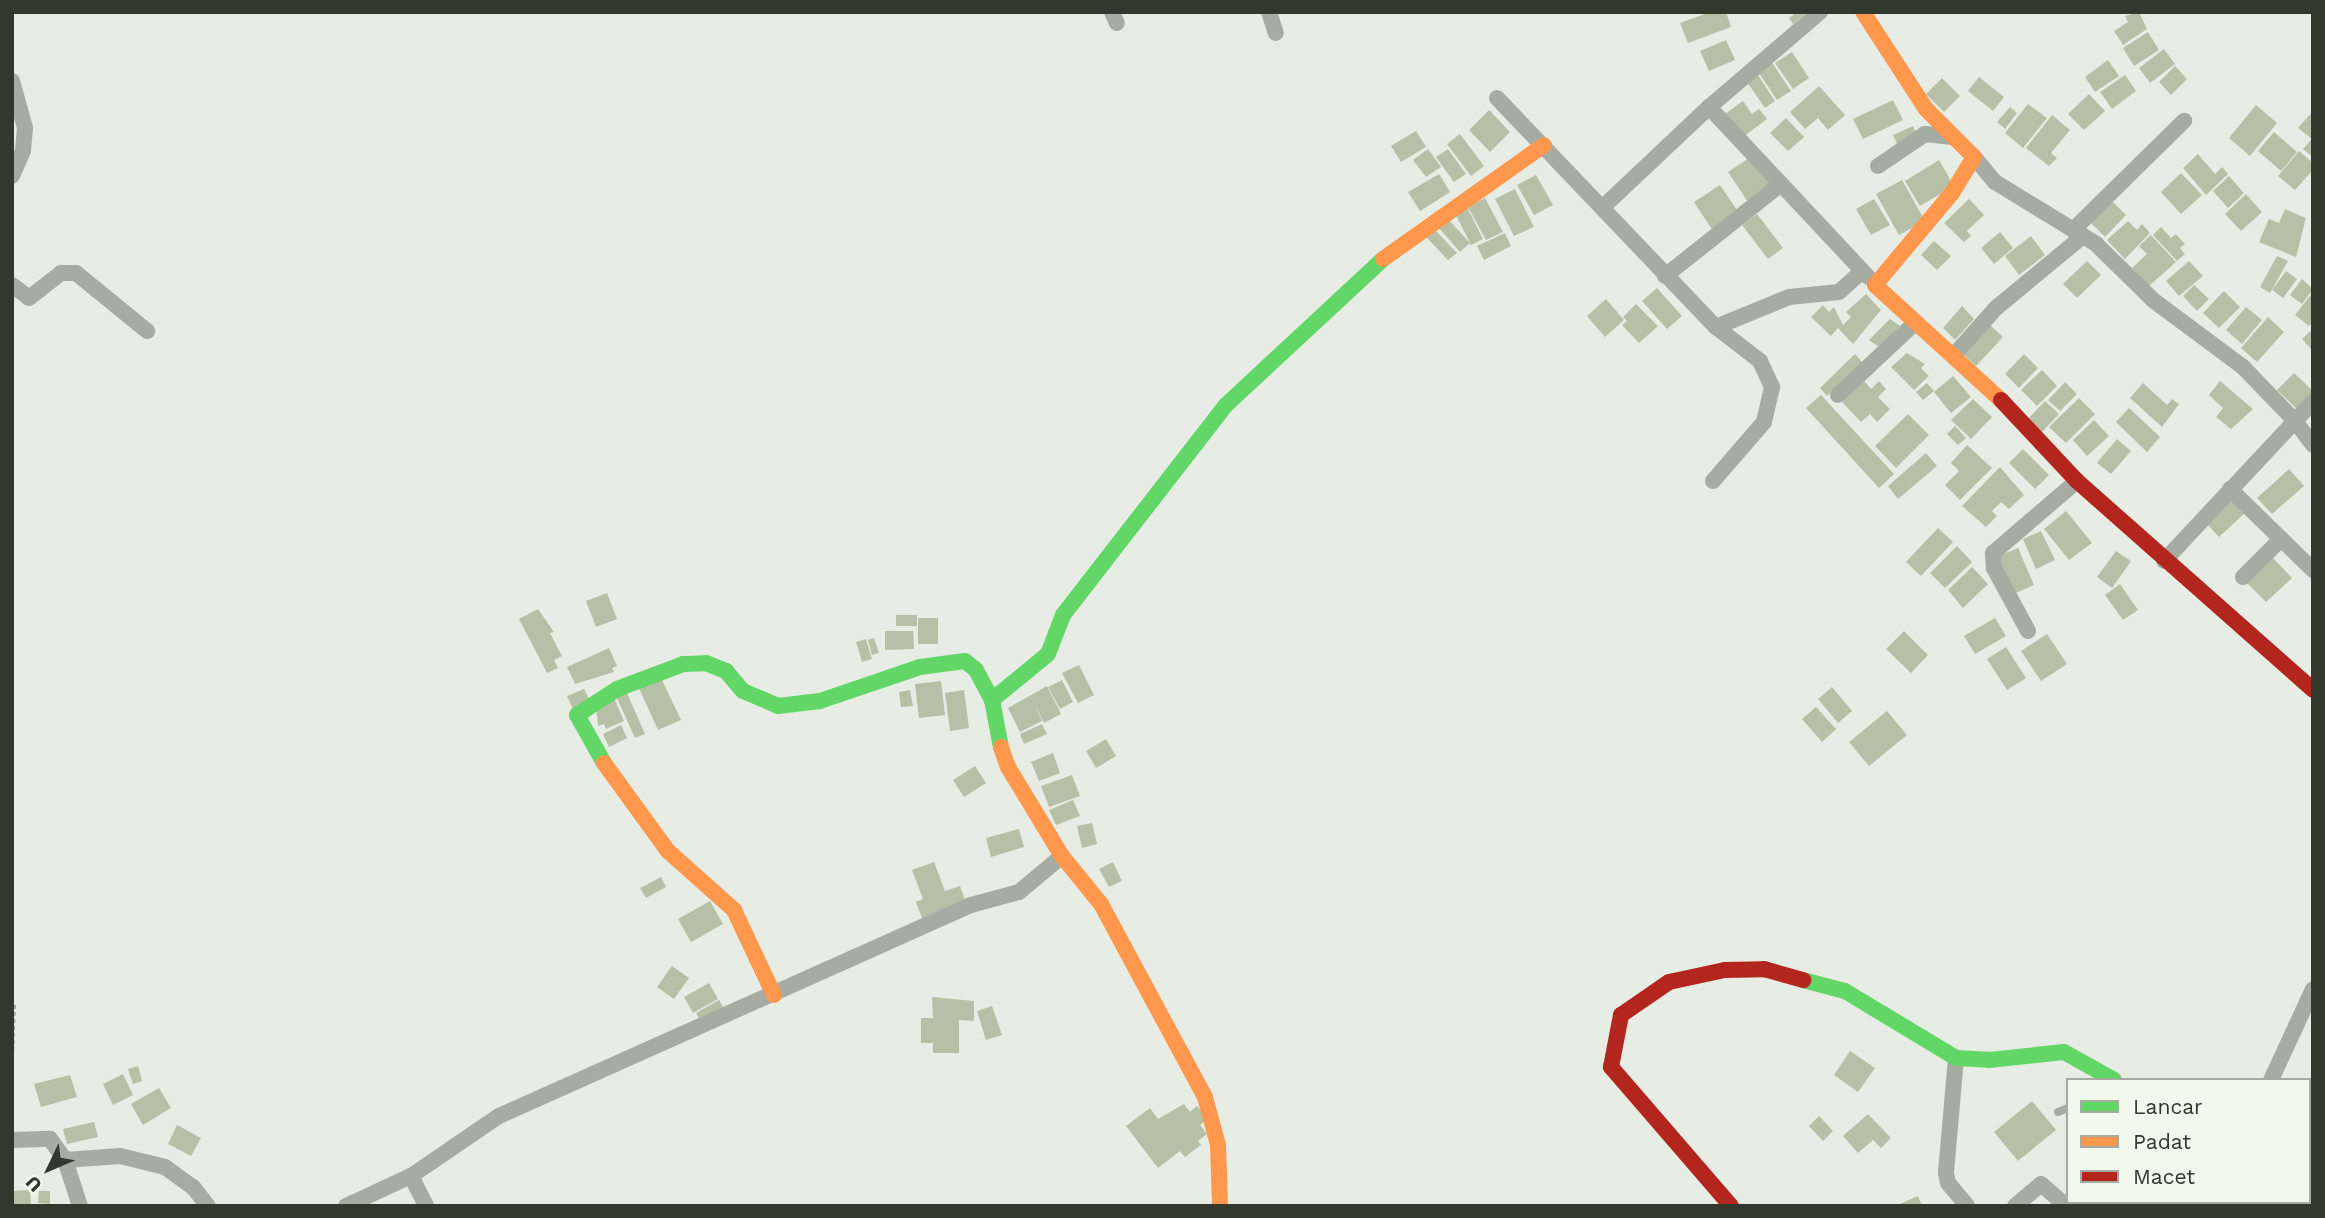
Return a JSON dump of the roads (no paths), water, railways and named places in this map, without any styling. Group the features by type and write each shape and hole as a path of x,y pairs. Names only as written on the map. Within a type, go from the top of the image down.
{"street":[{"path":"1269,12 1276,33"},
{"path":"1603,207 1709,107 1820,12"},
{"path":"1863,12 1926,109 1995,182 2078,233 2153,300 2243,367 2295,421 2313,445"},
{"path":"12,81 25,128 23,151 12,176"},
{"path":"1497,98 1603,207 1665,276 1716,327 1760,362 1772,387 1764,422 1713,481"},
{"path":"1709,107 1914,324 1954,355 2077,481 2164,561 2313,690"},
{"path":"1954,355 1996,308 2078,233 2184,121"},
{"path":"1878,166 1925,134 1955,137"},
{"path":"992,701 1048,654 1063,615 1226,405 1385,257 1544,145"},
{"path":"1875,285 1952,193 1974,157"},
{"path":"1665,276 1781,184"},
{"path":"1716,327 1780,300 1807,293 1839,292 1862,271"},
{"path":"12,285 29,298 61,273 76,273 147,331"},
{"path":"1838,394 1914,324"},
{"path":"2164,561 2313,402"},
{"path":"2028,631 1994,568 1993,552 2077,481"},
{"path":"2230,489 2312,567"},
{"path":"2243,577 2281,539"},
{"path":"774,995 734,910 668,851 613,778 578,720 580,712 656,671 706,663 726,671 743,691 778,706 820,701 920,667 965,661 976,670 992,701 996,734 1009,767 1062,856 1101,904 1205,1097 1218,1145 1220,1206"},
{"path":"346,1206 411,1176 499,1116 971,905 1019,892 1062,856"},
{"path":"1731,1206 1611,1068 1621,1016 1650,991 1686,977 1764,969 1845,991 1956,1058 1989,1060 2064,1052 2110,1078"},
{"path":"2272,1078 2313,989"},
{"path":"1956,1058 1946,1173 1948,1184 1967,1206"},
{"path":"12,1140 50,1139 65,1160 80,1206"},
{"path":"65,1160 120,1156 164,1167 193,1187 208,1206"},
{"path":"411,1176 426,1206"},
{"path":"2015,1206 2041,1184 2066,1206"}],"lane":[{"path":"2058,1112 2066,1109"}]}
